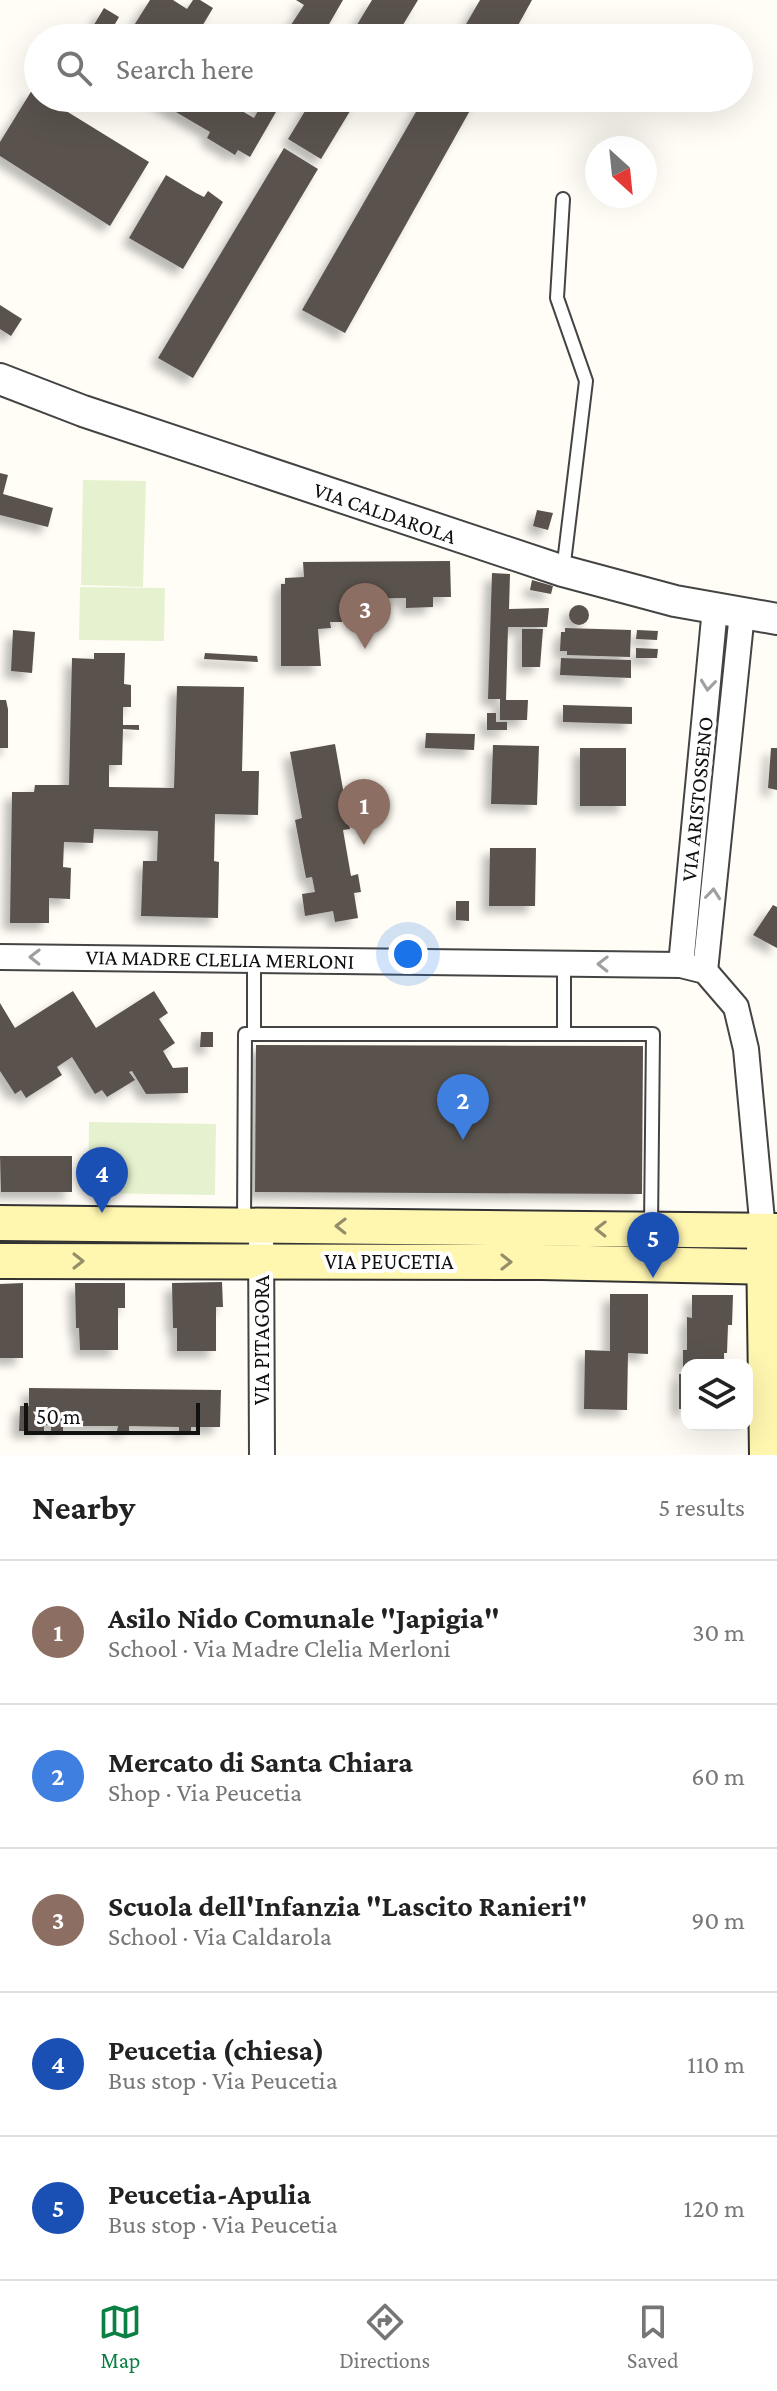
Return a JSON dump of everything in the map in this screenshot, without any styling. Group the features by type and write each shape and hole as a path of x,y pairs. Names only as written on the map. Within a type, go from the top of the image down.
{"main road":[{"path":"0,1223 651,1229 772,1246 767,1455"},
{"name":"VIA PEUCETIA","path":"0,1261 261,1261 772,1246"}],"street":[{"name":"VIA CALDAROLA","path":"0,379 83,411 563,571 644,593 777,619"},
{"name":"VIA ARISTOSSENO","path":"681,965 729,610"},
{"name":"VIA ARISTOSSENO","path":"705,971 729,610"},
{"name":"VIA MADRE CLELIA MERLONI","path":"0,957 681,965"},
{"path":"681,965 705,971 736,1007 746,1049 772,1246"},
{"name":"VIA PITAGORA","path":"252,1226 261,1261 262,1455"}],"lane":[{"path":"563,199 557,298 586,381 563,571"},
{"path":"254,960 254,1034"},
{"path":"564,964 564,1034"},
{"path":"252,1226 245,1034 653,1034 651,1229"}],"green space":[{"path":"83,480 146,481 143,587 81,585"},
{"path":"80,587 165,588 164,641 79,640"},
{"path":"89,1122 216,1124 215,1195 88,1193"}],"building":[{"path":"150,0 173,0 187,9 193,0 200,0 213,8 203,24 135,24"},
{"path":"296,0 343,0 329,24 292,24 304,5"},
{"path":"372,0 418,0 403,24 357,24"},
{"path":"480,0 532,0 519,24 466,24"},
{"path":"104,8 119,17 115,24 94,24"},
{"path":"24,103 24,112 68,112 149,162 110,226 0,156 0,142"},
{"path":"176,112 244,112 254,118 257,112 276,112 250,157 238,150 235,155 207,138 210,132"},
{"path":"304,112 350,112 321,159 288,139"},
{"path":"416,112 469,112 345,333 302,310"},
{"path":"284,148 318,169 193,378 158,358"},
{"path":"166,175 204,197 208,191 223,202 183,269 129,238"},
{"path":"0,305 22,319 11,336 0,329"},
{"path":"0,473 8,475 3,494 53,508 48,527 0,515"},
{"path":"537,510 553,513 548,530 533,526"},
{"path":"450,561 451,597 433,597 433,607 406,608 406,598 342,599 342,622 330,622 331,628 318,629 321,666 281,666 281,584 285,584 285,578 304,577 303,562"},
{"path":"492,573 510,574 509,609 549,608 547,627 508,627 506,700 528,700 527,720 500,720 500,699 488,699"},
{"path":"532,580 553,586 551,594 530,590"},
{"path":"579,605 586,608 589,615 586,622 579,625 572,622 569,615 572,608"},
{"path":"565,628 631,630 630,657 567,655 567,651 560,651 561,632 565,632"},
{"path":"522,629 543,629 540,667 522,667"},
{"path":"13,630 35,632 32,673 11,671"},
{"path":"637,630 658,631 657,640 636,639"},
{"path":"636,648 658,649 657,658 636,658"},
{"path":"94,653 125,653 124,684 131,685 131,707 123,707 123,725 139,725 139,730 123,729 122,765 109,765 109,787 174,788 177,686 244,687 242,771 259,771 258,815 215,814 214,861 219,862 218,918 141,916 143,861 157,861 158,831 94,829 93,843 64,842 63,867 71,868 70,899 49,898 49,923 10,923 12,792 34,792 35,785 69,785 72,658 94,659"},
{"path":"205,653 257,656 258,662 204,659"},
{"path":"561,658 631,660 631,678 560,675"},
{"path":"0,700 6,700 8,709 8,748 0,748"},
{"path":"563,705 632,707 632,724 563,722"},
{"path":"487,713 496,713 496,722 507,722 507,730 487,730"},
{"path":"426,733 475,734 474,750 425,748"},
{"path":"335,744 350,829 343,830 351,876 358,874 361,892 354,893 358,918 335,922 333,911 305,916 302,894 315,892 312,877 306,878 295,820 302,818 290,752"},
{"path":"493,745 539,746 537,805 491,804"},
{"path":"580,748 626,748 626,806 580,806"},
{"path":"771,748 777,748 777,790 768,788"},
{"path":"490,848 536,848 535,906 489,906"},
{"path":"456,901 469,901 469,921 456,920"},
{"path":"773,905 777,907 777,948 753,935"},
{"path":"73,991 96,1028 154,991 168,1013 159,1019 175,1043 163,1051 173,1068 188,1067 188,1093 146,1094 132,1071 129,1072 135,1080 107,1097 102,1090 95,1094 72,1057 57,1067 62,1075 26,1098 21,1090 15,1094 0,1071 0,1003 15,1028"},
{"path":"201,1032 213,1032 213,1047 200,1047"},
{"path":"256,1045 643,1046 642,1194 255,1192"},
{"path":"0,1156 72,1156 72,1192 1,1192"},
{"path":"222,1282 223,1307 216,1307 216,1351 177,1351 172,1283"},
{"path":"23,1283 23,1358 0,1358 0,1284"},
{"path":"75,1283 125,1283 125,1308 118,1308 118,1350 80,1350"},
{"path":"610,1294 648,1294 648,1354 628,1353 627,1410 584,1409 585,1350 610,1351"},
{"path":"692,1295 733,1295 732,1325 728,1325 724,1359 683,1359 683,1350 687,1350 687,1317 692,1318"},
{"path":"681,1374 681,1409 679,1409"},
{"path":"29,1388 221,1390 220,1427 191,1427 191,1431 179,1431 179,1427 129,1426 129,1431 117,1431 118,1426 63,1426 63,1431 51,1431 51,1425 44,1425 44,1431 19,1431 20,1406 29,1406"}],"place":[{"name":"Scuola dell'Infanzia \"Lascito Ranieri\"","path":"365,649"},
{"name":"Asilo Nido Comunale \"Japigia\"","path":"364,845"},
{"name":"Mercato di Santa Chiara","path":"463,1140"},
{"name":"Peucetia (chiesa)","path":"102,1213"},
{"name":"Peucetia-Apulia","path":"653,1278"}]}
